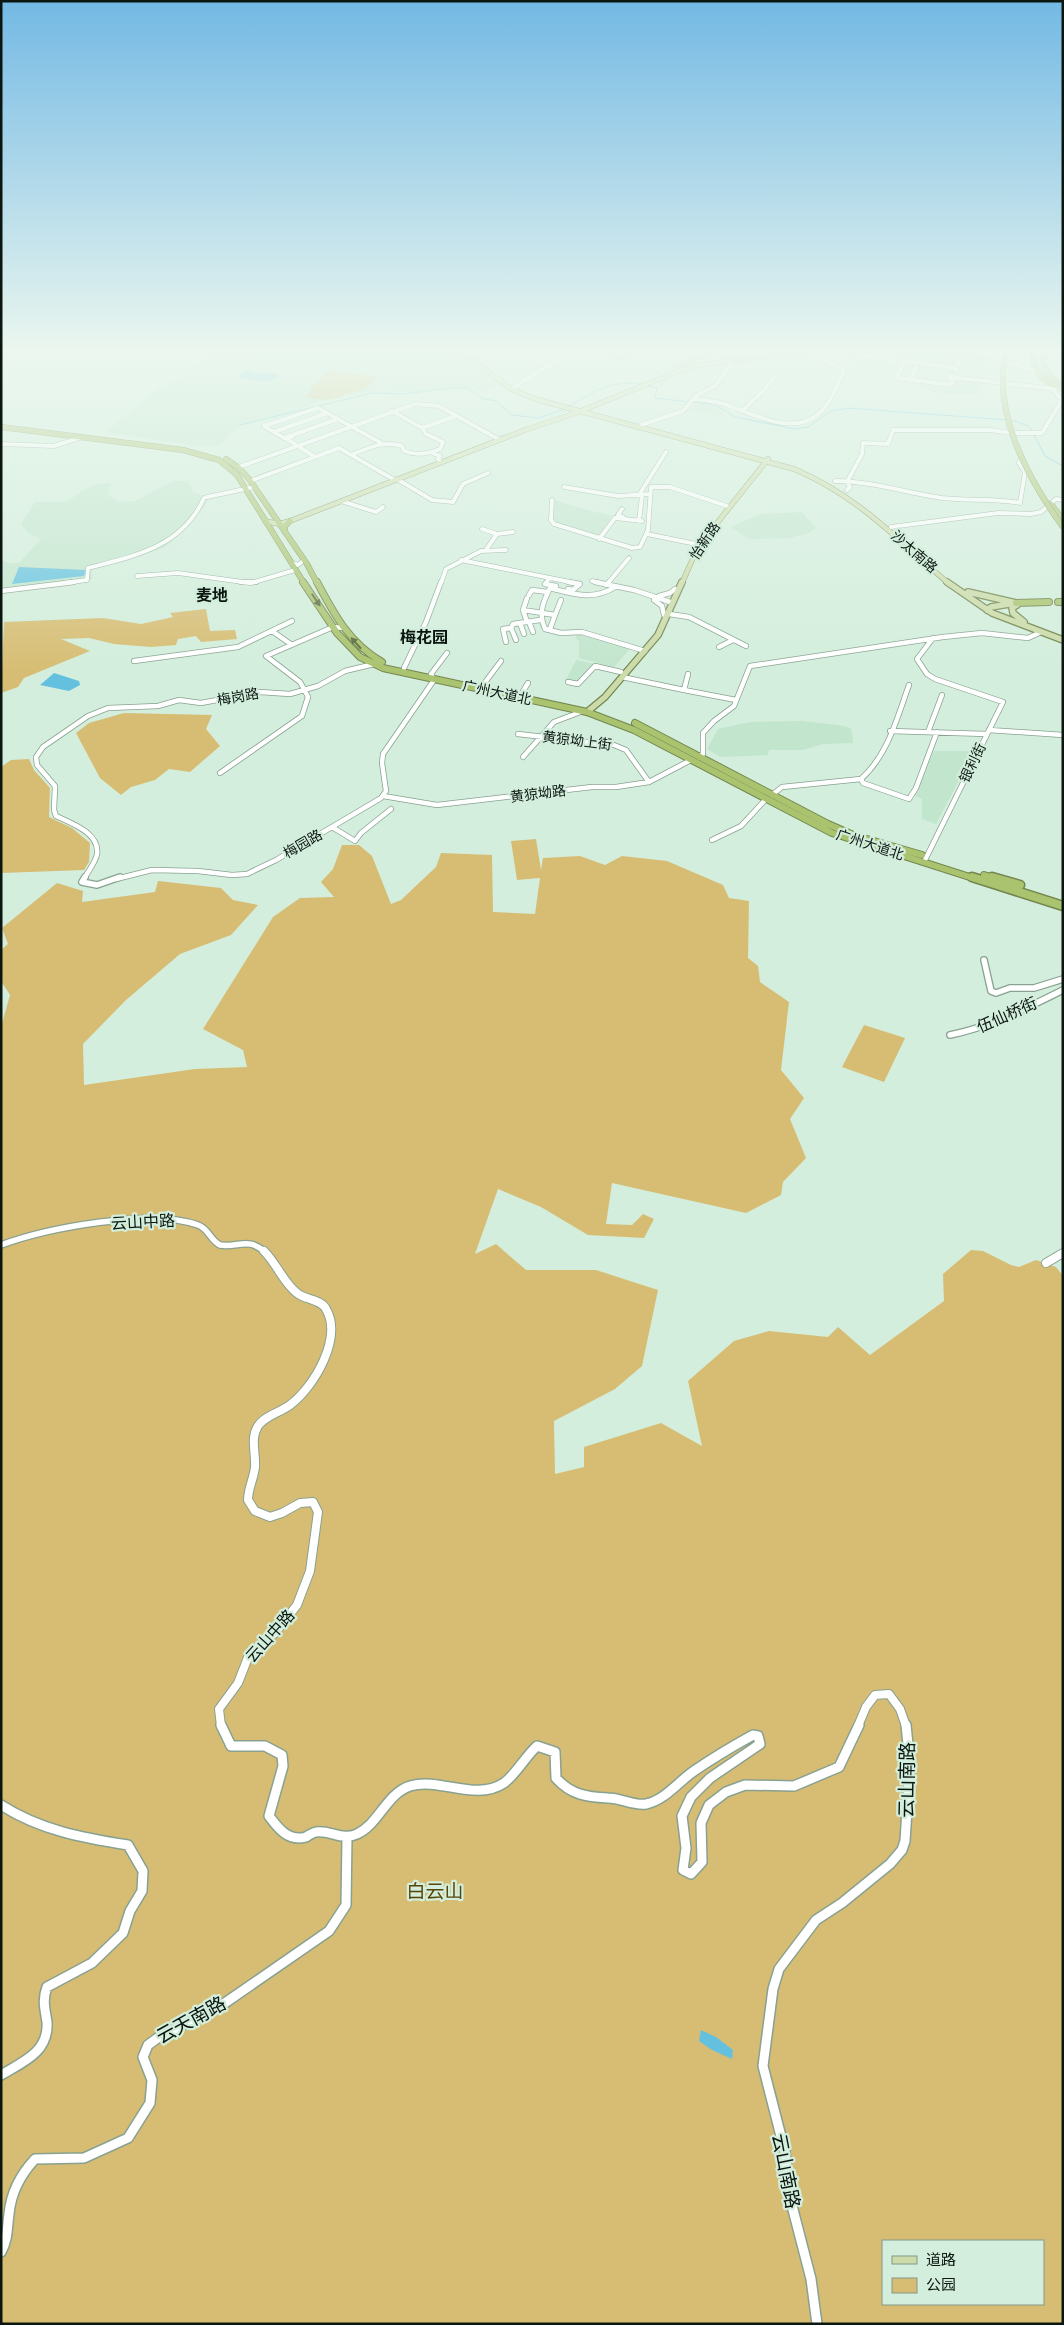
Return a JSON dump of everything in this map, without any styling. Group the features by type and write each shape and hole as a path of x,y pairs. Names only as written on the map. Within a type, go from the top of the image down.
{"highway":[{"name":"广州大道北","path":"211,458 228,466 246,489 333,627 354,653 374,664 588,710 627,726 730,780 841,830 926,860 1063,899"},
{"name":"广州大道北","path":"222,458 239,467 250,481 304,560 324,598 353,642 369,655 384,663 404,668 417,674"},
{"path":"1023,458 1044,502 1063,532"},
{"path":"1030,458 1043,490 1051,504 1063,518"},
{"path":"1044,502 1063,527"},
{"path":"263,518 289,520 285,526 285,532"},
{"path":"278,542 282,539 291,540"},
{"path":"1017,604 1049,603"},
{"name":"广州大道北","path":"433,677 522,693 631,722 698,756 769,797"},
{"name":"广州大道北","path":"947,866 1063,906"}],"main road":[{"path":"289,520 449,458"},
{"path":"289,520 452,458"},
{"path":"750,458 757,462 758,470 770,465 783,466"},
{"path":"755,458 824,476"},
{"path":"759,458 766,460"},
{"name":"沙太南路","path":"766,460 813,476 844,492 958,590 1005,616 1063,640"},
{"name":"怡新路","path":"588,710 643,650 666,615 698,547 766,460"},
{"name":"怡新路","path":"672,600 675,589 696,544 758,470"},
{"name":"沙太南路","path":"830,479 847,490 968,592 990,608"},
{"path":"263,518 276,519 274,536"},
{"path":"968,592 1017,604"},
{"path":"990,608 1017,604"},
{"path":"1017,604 1012,608 1013,613 1024,622"},
{"name":"沙太南路","path":"1005,616 1063,636"}],"street":[{"path":"239,467 266,458"},
{"path":"250,481 311,458"},
{"path":"356,458 432,500 453,502 463,484 488,474"},
{"path":"439,458 440,461"},
{"path":"639,520 642,496 639,495 651,479 663,458"},
{"path":"847,482 860,458"},
{"path":"835,481 859,481 938,498 998,499 1020,503 1023,493 1022,478 1025,472 1019,463 1022,458"},
{"path":"847,482 850,487 847,490"},
{"path":"1,591 87,580 88,568 156,548 182,530 206,497 254,487"},
{"path":"564,487 607,495 642,496 650,494"},
{"path":"552,500 552,522 599,539 626,547 637,548 640,547 647,534 651,487 668,487 727,506"},
{"path":"891,527 998,513 1030,514 1041,512 1056,499 1063,500"},
{"path":"341,501 376,512 383,507"},
{"path":"622,509 618,515 649,522"},
{"path":"599,539 615,518 639,520"},
{"path":"482,529 497,534 513,532"},
{"path":"486,550 497,534"},
{"path":"647,534 696,544"},
{"path":"404,668 426,622 446,569 461,560 486,550 506,550"},
{"path":"606,584 629,558"},
{"path":"138,576 178,573 251,583 298,565 304,560"},
{"path":"461,560 580,584 573,590 545,584 549,578"},
{"path":"592,581 672,600"},
{"path":"533,632 523,610 533,587 548,592"},
{"path":"615,587 597,597 550,588 541,605 540,620 545,629 561,632 582,632 643,650"},
{"path":"653,597 666,595 675,589"},
{"path":"653,597 662,606 666,615 689,617 746,646"},
{"path":"550,629 561,600"},
{"path":"523,610 555,615"},
{"path":"506,642 503,629 511,628 513,624 540,620"},
{"path":"134,661 238,647 292,621"},
{"path":"520,623 524,634"},
{"path":"220,774 302,716 308,697 300,682 266,656 333,627 344,628"},
{"path":"511,628 516,640"},
{"path":"272,631 292,645"},
{"path":"698,756 703,754 703,733 714,721 734,706 750,666 933,638 982,633 1028,638 1041,632"},
{"path":"890,731 988,732 1003,702 935,679 927,674 917,659 933,638"},
{"path":"719,647 733,640"},
{"path":"383,796 386,791 382,763 383,754 447,653"},
{"path":"483,685 504,661"},
{"name":"梅岗路","path":"82,882 97,856 94,840 80,827 56,816 54,810 55,786 37,765 36,757 43,747 98,710 115,707 158,706 179,700 201,703 222,701 260,692 290,694 318,686 345,671 374,664"},
{"path":"568,682 578,684 595,666 684,690 736,700"},
{"path":"684,690 688,674"},
{"path":"522,693 528,683"},
{"path":"712,840 741,826 769,797 782,787 861,779 875,766 909,685"},
{"path":"928,732 942,695"},
{"path":"523,757 554,722 588,710"},
{"path":"861,779 863,783 872,787 909,799 916,788 937,732"},
{"name":"银利街","path":"926,860 988,732 1063,736"},
{"name":"黄猄坳上街","path":"518,734 616,746 626,750 633,757 649,782"},
{"path":"661,744 663,748 723,780 730,780"},
{"name":"黄猄坳路","path":"383,796 436,805 649,782 689,762"},
{"name":"梅园路","path":"82,882 97,885 133,873 152,870 242,875 264,866 383,796"},
{"path":"332,827 355,841 361,833 391,809"},
{"path":"984,960 989,986 991,991 996,993 1010,988 1034,988 1063,979"},
{"name":"伍仙桥街","path":"950,1035 970,1031 1024,1009 1063,990"},
{"name":"云山中路","path":"1,1246 20,1239 114,1222 183,1220 207,1230 215,1243 221,1245 243,1241 255,1245 278,1266 292,1289 301,1298 325,1306 332,1326 328,1349 312,1381 294,1402 260,1423 256,1428 253,1442 255,1468 247,1492 248,1502 261,1514 269,1517 282,1513 300,1502 307,1500 313,1502 317,1507 318,1517 310,1570 297,1605 275,1633 249,1655 238,1683 219,1709 221,1729 232,1746 265,1744 275,1748 282,1755 283,1766 269,1816 280,1832 293,1839 322,1832 347,1837"},
{"path":"1046,1263 1063,1254"},
{"name":"云山南路","path":"347,1837 360,1833 392,1799 412,1786 438,1786 484,1791 497,1787 516,1771 528,1754 537,1746 555,1752 556,1778 569,1790 590,1798 620,1798 643,1804 660,1799 691,1773 731,1747 753,1735 758,1736 760,1744 710,1778 691,1797 682,1816 686,1848 684,1870 691,1874 702,1862 703,1816 709,1805 716,1798 745,1785 794,1786 839,1767 849,1749 866,1707 875,1695 889,1694 898,1703 906,1721 910,1749 905,1841 902,1850 874,1877 816,1920 802,1941 787,1957 779,1969 773,1988 762,2059 785,2152 790,2198 811,2279 817,2324"},
{"path":"1,1805 20,1818 50,1830 82,1838 128,1845 143,1871 142,1891 130,1910 123,1933 92,1963 47,1987 42,1998 47,2024 45,2042 30,2058 1,2076"},
{"name":"云天南路","path":"1,2252 9,2234 9,2211 20,2179 23,2172 35,2159 84,2158 128,2138 150,2103 152,2080 143,2057 148,2045 159,2037 222,2005 329,1931 346,1905 347,1837"}],"shaded area":[{"path":"174,481 188,481 193,492 207,497 207,503 185,530 164,548 91,569 92,579 1,589 1,560 9,563 19,563 41,539 28,533 21,524 35,502 66,502 92,485 112,483 108,494 118,502 135,501"},
{"path":"555,500 612,516 599,537 552,521"},
{"path":"802,512 816,528 809,533 789,538 749,539 731,527 760,514"},
{"path":"578,634 630,649 614,667 579,658 579,641 575,638"},
{"path":"576,660 594,664 578,683 566,680"},
{"path":"802,721 851,728 853,743 823,744 803,750 769,750 768,755 721,757 707,749 718,729 750,722"},
{"path":"934,751 971,751 956,786 936,824 922,819 922,799 915,796"}],"green space":[{"path":"206,609 210,631 235,630 237,639 201,642 196,636 178,639 176,645 151,647 114,644 89,638 61,639 90,651 24,678 18,687 1,693 4,622 103,618 141,624 173,617 170,613"},
{"path":"124,713 212,715 206,729 220,746 190,772 169,769 155,780 131,787 121,795 100,778 76,733 89,723"},
{"path":"29,759 34,770 50,788 49,817 72,828 90,843 89,862 84,870 1,873 1,767 11,760"},
{"name":"白云山","path":"536,839 541,870 543,858 580,856 605,865 622,856 667,861 723,885 729,898 749,901 748,958 758,966 760,982 789,1002 781,1070 804,1098 790,1119 806,1158 783,1182 781,1195 746,1213 612,1183 606,1224 632,1225 643,1214 654,1219 644,1238 588,1235 541,1207 498,1189 475,1254 496,1244 526,1270 596,1270 658,1290 642,1366 615,1389 554,1421 555,1474 584,1467 584,1447 661,1423 702,1446 688,1381 734,1341 769,1331 828,1337 838,1327 870,1355 944,1301 943,1274 971,1250 983,1251 1019,1267 1036,1260 1056,1267 1063,1276 1063,2324 1,2324 1,1027 10,995 1,981 1,950 8,944 2,928 57,883 83,891 82,902 155,892 158,881 221,888 233,900 258,905 231,935 180,954 126,1000 83,1044 84,1085 195,1069 247,1067 243,1050 203,1029 273,917 300,898 334,897 321,882 333,869 342,845 359,845 372,856 391,904 401,900 436,867 441,853 492,855 493,912 535,914 540,878 517,880 511,841"},
{"path":"864,1025 905,1038 884,1082 842,1067"}],"water":[{"path":"19,567 86,570 84,576 12,584"},
{"path":"54,673 79,681 80,685 69,691 40,685"},
{"path":"701,2030 716,2037 733,2050 732,2059 712,2050 699,2041"}],"waterway":[{"path":"1048,458 1063,466"}],"district":[{"name":"麦地","path":"212,595"},
{"name":"梅花园","path":"424,637"}]}
